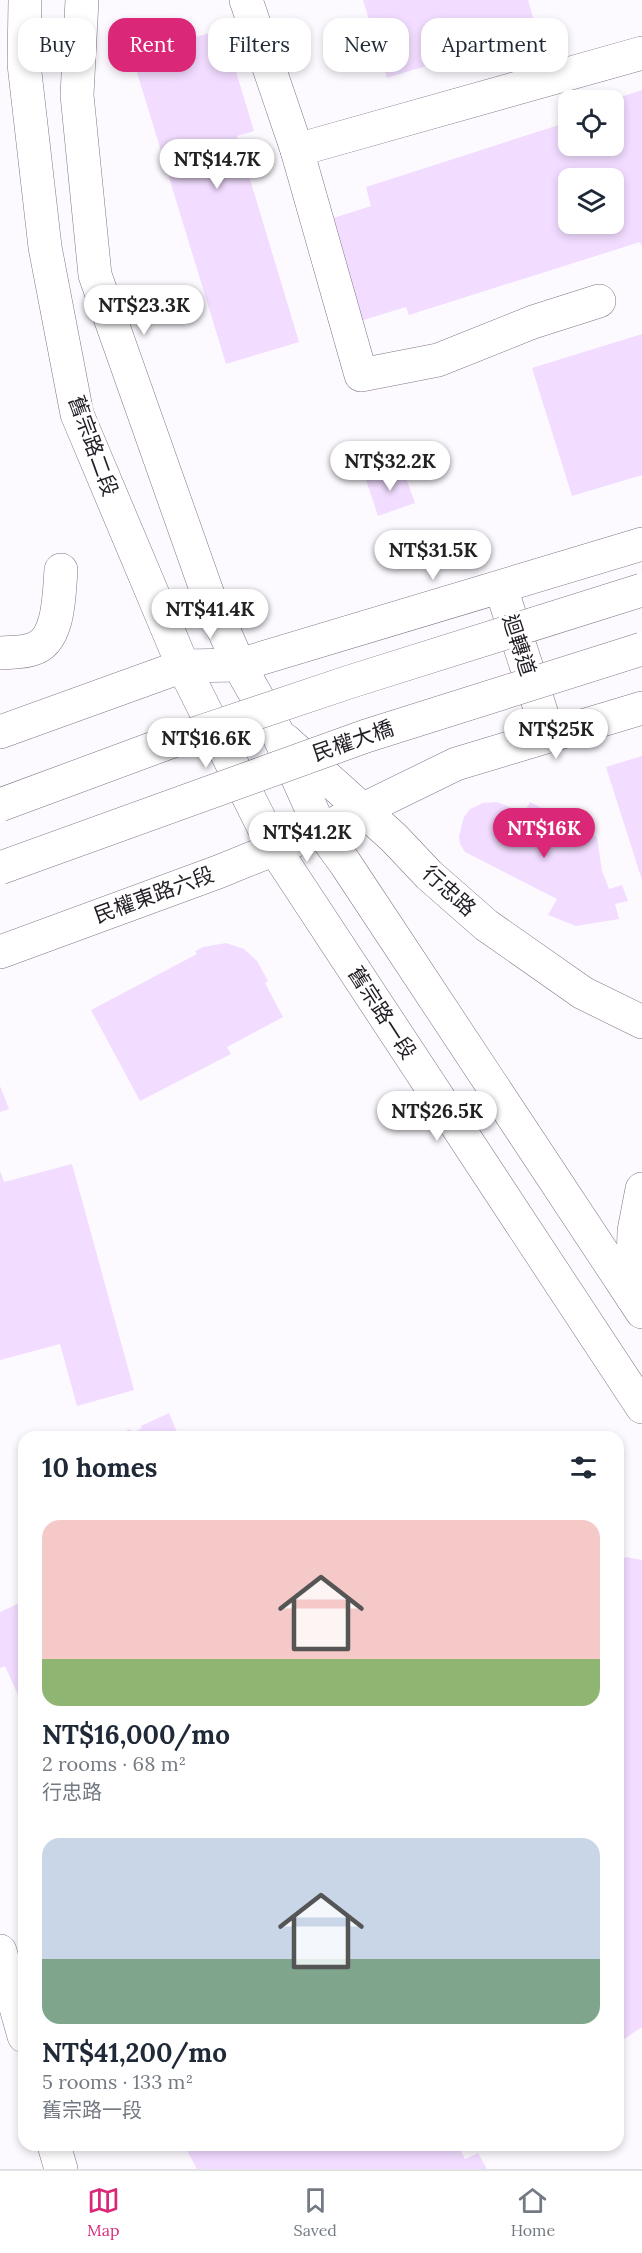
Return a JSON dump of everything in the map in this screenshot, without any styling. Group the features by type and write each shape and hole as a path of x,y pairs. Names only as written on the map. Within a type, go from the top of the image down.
{"main road":[{"name":"舊宗路二段","path":"25,0 24,64 45,247 77,414 183,666"},
{"path":"82,0 77,95 95,275 207,592 239,665 277,732 321,830 637,1304"},
{"path":"246,0 297,150 361,375 438,360 533,322 599,301"},
{"path":"297,150 642,53"},
{"path":"0,732 183,666 239,665 642,544"},
{"path":"0,653 34,649 51,634 57,610 61,570"},
{"name":"迴轉道","path":"501,588 549,736"},
{"path":"0,805 173,741 338,686 642,591"},
{"name":"民權大橋","path":"0,868 366,736 642,649"},
{"name":"舊宗路一段","path":"183,666 274,849 642,1407"},
{"name":"民權東路六段","path":"0,952 218,872 321,830 456,764 642,708"},
{"name":"行忠路","path":"277,732 394,838 429,875 486,925 583,993 642,1022"},
{"path":"637,1304 634,1231 642,1189"},
{"path":"0,1951 18,2015"},
{"path":"56,2151 61,2169"}],"building":[{"path":"363,0 528,0 533,18 421,18 421,68 409,71 409,18 369,18"},
{"path":"208,33 208,72 236,72 254,131 237,136 299,342 226,364 137,72 196,72 196,37"},
{"path":"385,72 407,72 387,78"},
{"path":"642,90 642,246 640,242 409,315 406,307 360,321 327,220 371,206 366,187 558,125 558,156 624,156 624,96"},
{"path":"642,334 642,475 572,496 532,368"},
{"path":"402,467 415,503 378,516 366,480"},
{"path":"642,756 642,880 606,767"},
{"path":"497,802 524,813 530,802 597,837 602,871 609,889 622,885 628,901 615,904 619,919 576,926 548,915 557,899 465,852 460,844 459,836 464,817 470,809 483,803"},
{"path":"226,943 244,949 257,961 268,981 265,983 283,1017 227,1047 231,1054 140,1101 91,1010 197,954 195,951 203,947"},
{"path":"0,1086 9,1109 0,1112"},
{"path":"72,1164 134,1390 77,1406 60,1344 0,1360 0,1171 4,1182"},
{"path":"169,1413 176,1431 136,1431 142,1428 141,1426"},
{"path":"624,1558 642,1560 642,2027 624,2039"},
{"path":"18,1604 18,1695 5,1666 0,1668 0,1612"},
{"path":"187,2151 461,2151 465,2159 478,2153 487,2169 197,2169"}]}
